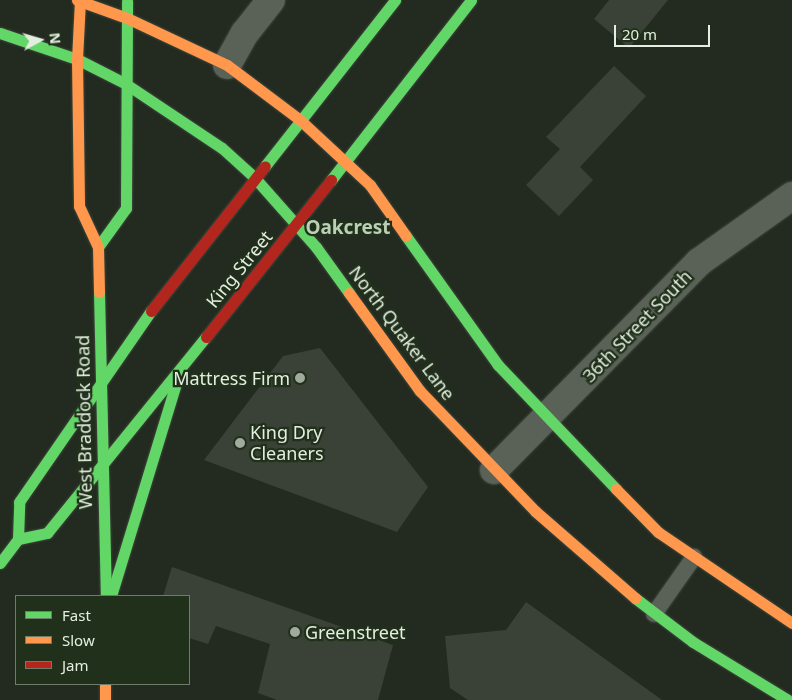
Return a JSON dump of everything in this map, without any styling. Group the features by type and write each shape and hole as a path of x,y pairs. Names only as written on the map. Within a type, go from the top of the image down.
{"main road":[{"path":"79,0 127,18 227,65 299,119 380,197 498,366 547,419 658,532 792,623"},
{"name":"West Braddock Road","path":"79,0 77,59 79,206 98,247 106,595"},
{"path":"98,247 126,208 127,0"},
{"path":"0,563 18,539 19,502 158,301 299,119 395,0"},
{"name":"King Street","path":"18,539 47,533 296,226 471,0"},
{"name":"North Quaker Lane","path":"0,33 77,59 126,84 186,121 222,148 254,177 296,226 420,391 494,470 585,558 654,614 693,642 788,700"},
{"path":"112,595 180,370"},
{"path":"105,685 105,700"}],"street":[{"path":"227,65 245,33 271,0"},
{"name":"36th Street South","path":"494,470 547,419 699,262 792,196"}],"lane":[{"path":"654,614 694,557"}],"building":[{"path":"609,0 668,0 629,48 594,19"},
{"path":"614,66 646,96 580,167 593,180 559,216 526,185 560,149 546,137"},
{"path":"320,348 428,487 397,532 204,460 283,356"},
{"name":"Greenstreet","path":"172,567 393,645 378,700 277,700 258,693 270,644 216,626 208,644 190,638 190,595 163,595"},
{"path":"526,602 662,700 468,700 450,688 445,636 506,630"}],"traffic: fast":[{"path":"265,166 395,0"},
{"path":"331,180 471,0"},
{"path":"98,247 126,208 127,1"},
{"path":"0,33 77,59 126,84 222,148 254,177 316,247 349,293"},
{"path":"406,236 498,365 616,489"},
{"path":"99,292 106,595"},
{"path":"0,563 18,539 19,502 151,311"},
{"path":"18,539 47,533 206,337"},
{"path":"111,595 177,380"},
{"path":"635,598 693,642 788,700"}],"traffic: slow":[{"path":"77,0 127,18 227,65 299,119 370,185 406,236"},
{"path":"80,0 77,59 79,206 98,247 99,292"},
{"path":"349,293 420,391 535,511 635,598"},
{"path":"616,489 658,532 792,623"},
{"path":"105,685 105,700"}],"traffic: jam":[{"path":"151,311 265,166"},
{"path":"206,337 331,180"}],"place":[{"name":"Mattress Firm","path":"300,378"},
{"name":"King Dry Cleaners","path":"240,443"},
{"name":"Greenstreet","path":"295,632"}],"district":[{"name":"Oakcrest","path":"348,228"}]}
